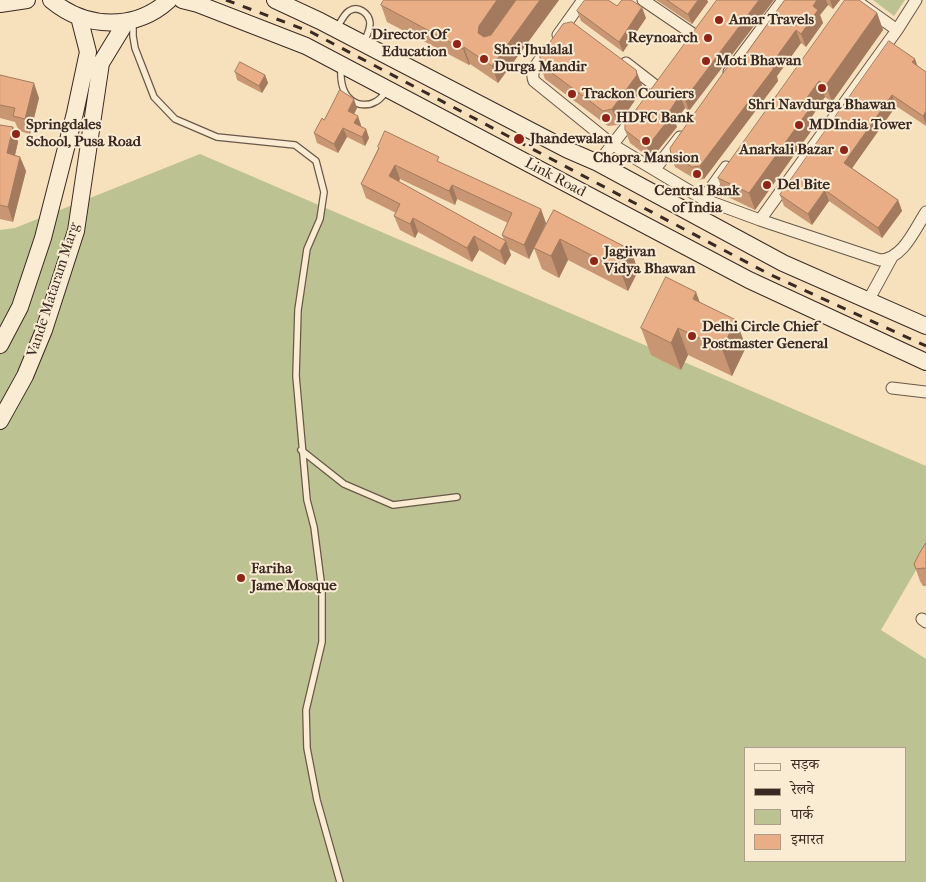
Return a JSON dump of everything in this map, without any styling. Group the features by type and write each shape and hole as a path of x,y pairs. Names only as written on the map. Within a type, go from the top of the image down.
{"main road":[{"path":"0,4 26,0"},
{"path":"51,0 79,17 106,23 130,21 151,13 169,0"},
{"name":"Link Road","path":"182,0 198,4 306,46 749,280 926,362"},
{"name":"Link Road","path":"275,0 568,150 598,163 783,263 926,326"},
{"name":"Vande Mataram Marg","path":"0,345 20,306 43,238 75,113 88,52 79,17"},
{"name":"Vande Mataram Marg","path":"0,421 25,376 40,339 76,231 101,63 130,21"}],"street":[{"path":"583,0 572,24 533,71 532,78 534,82 613,145 703,199 870,257 880,260 892,257"},
{"path":"643,0 696,36"},
{"path":"719,85 784,0"},
{"path":"855,0 897,30"},
{"path":"760,220 897,30 916,0"},
{"path":"620,59 657,87"},
{"path":"598,163 641,109"},
{"path":"655,169 684,131"},
{"path":"703,199 732,159"},
{"path":"868,301 892,257 904,244 926,212"},
{"path":"892,388 926,392"}],"lane":[{"path":"336,30 349,11 353,9 362,11 368,16 370,24 364,44"},
{"path":"130,21 135,48 154,97 175,119 217,137 295,145 316,161 324,192 320,219 307,249 296,334 296,376 301,450 307,500 319,556 323,621 322,642 306,710 307,748 317,800 340,882"},
{"path":"341,64 340,75 344,92 354,102 370,104 377,102 388,89"},
{"path":"301,450 344,484 393,505 457,497"}],"green space":[{"path":"873,0 905,0 894,16"},
{"path":"200,154 926,466 926,553 881,630 926,659 926,882 0,882 0,230 15,228"}],"building":[{"name":"Director Of Education","path":"384,0 497,0 479,26 478,33 484,37 491,35 516,0 540,0 492,66 464,47 463,49 381,5"},
{"path":"585,0 608,0 617,6 622,0 631,0 642,7 619,42 577,11"},
{"path":"667,0 698,0 688,14"},
{"path":"717,0 759,0 685,99 680,95 669,112 673,114 647,147 625,130 625,125"},
{"path":"785,0 817,0 813,6 818,10 801,34 796,30 770,66 774,68 700,166 692,167 671,155 670,148 733,59 739,63"},
{"path":"845,0 859,0 877,13 826,85 819,81 801,106 808,111 749,193 718,178"},
{"path":"572,22 636,70 637,75 612,109 603,111 540,64 540,56 563,24"},
{"name":"Anarkali Bazar","path":"889,41 915,59 912,62 926,72 926,111 923,116 892,95 844,163 898,200 878,228 825,190 808,214 780,195"},
{"path":"240,62 265,75 259,86 235,72"},
{"path":"0,75 34,83 25,119 13,116 15,108 0,105"},
{"path":"340,90 354,99 348,111 358,116 354,123 366,129 362,137 343,128 334,144 314,133 322,118 324,120"},
{"path":"0,125 13,127 7,153 20,157 8,207 0,205"},
{"path":"385,131 439,157 437,161 541,209 524,245 502,235 512,213 452,185 449,191 395,165 389,176 506,241 500,251 474,236 467,248 413,218 410,224 394,216 400,204 361,184 379,148"},
{"path":"554,210 631,250 620,270 560,239 551,256 534,248"},
{"path":"666,277 696,292 693,299 736,320 722,349 678,328 671,343 641,328"},
{"path":"926,543 926,569 916,569 914,564"}],"railway":[{"path":"226,0 311,32 769,274 926,346"}],"place":[{"name":"Amar Travels","path":"719,20"},
{"name":"Reynoarch","path":"708,38"},
{"name":"Director Of Education","path":"457,44"},
{"name":"Shri Jhulalal Durga Mandir","path":"484,59"},
{"name":"Moti Bhawan","path":"706,61"},
{"name":"Shri Navdurga Bhawan","path":"822,88"},
{"name":"Trackon Couriers","path":"572,94"},
{"name":"HDFC Bank","path":"606,118"},
{"name":"MDIndia Tower","path":"799,125"},
{"name":"Springdales School, Pusa Road","path":"16,134"},
{"name":"Jhandewalan","path":"519,139"},
{"name":"Chopra Mansion","path":"646,141"},
{"name":"Anarkali Bazar","path":"844,150"},
{"name":"Central Bank of India","path":"697,174"},
{"name":"Del Bite","path":"767,185"},
{"name":"Jagjivan Vidya Bhawan","path":"594,261"},
{"name":"Delhi Circle Chief Postmaster General","path":"692,336"},
{"name":"Fariha Jame Mosque","path":"241,578"}]}
